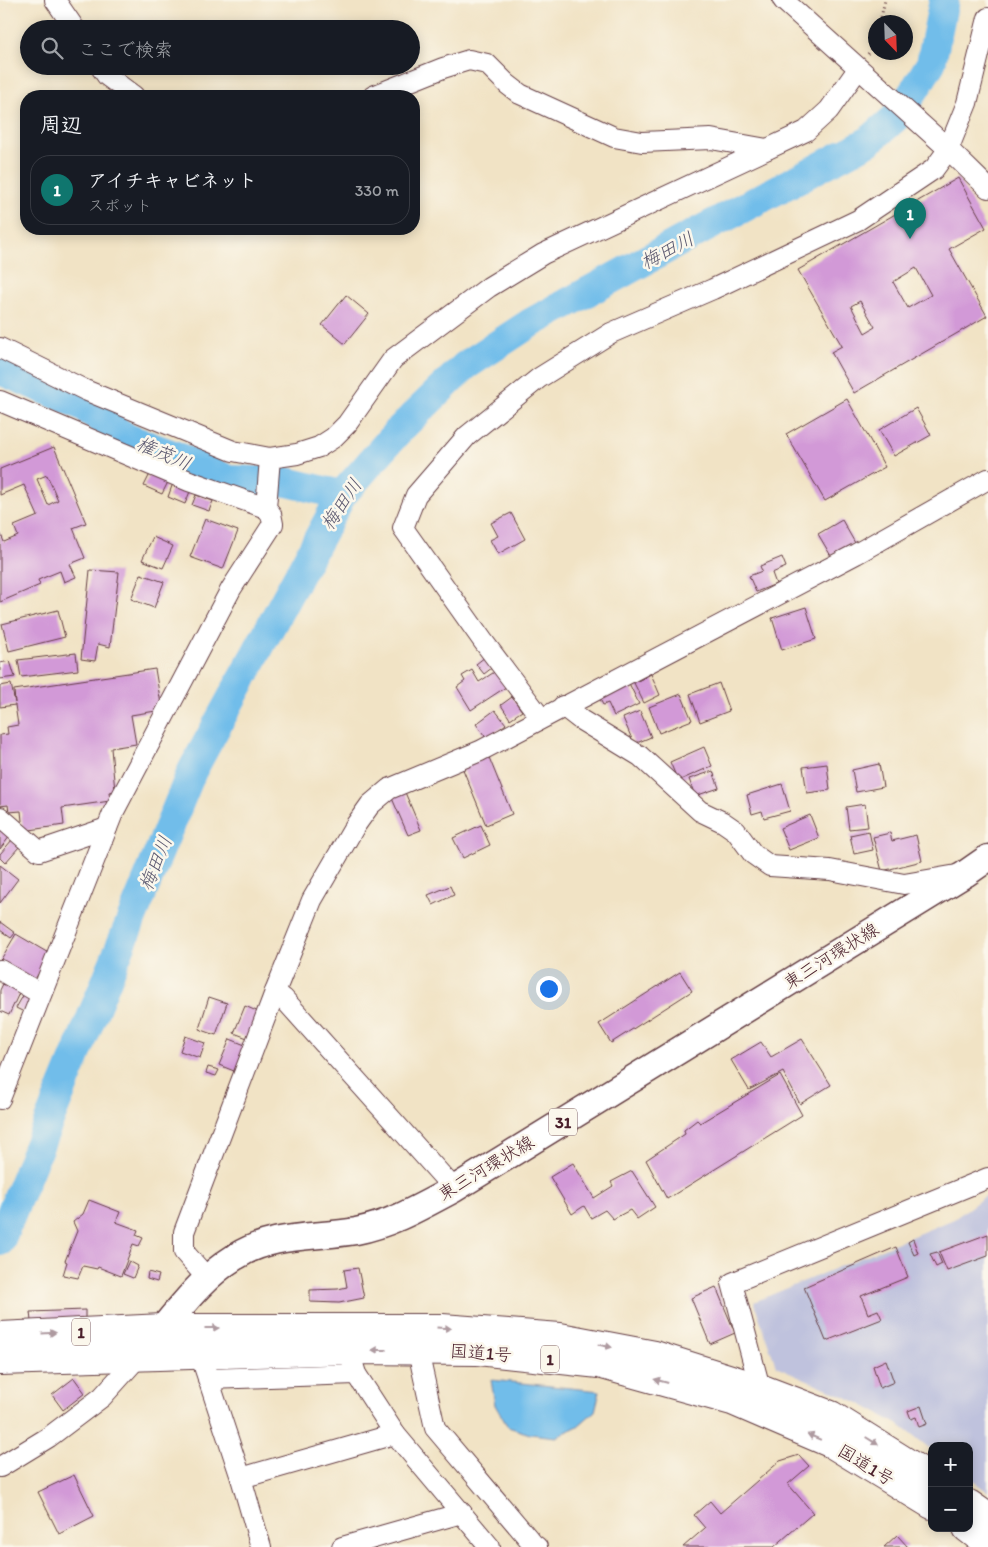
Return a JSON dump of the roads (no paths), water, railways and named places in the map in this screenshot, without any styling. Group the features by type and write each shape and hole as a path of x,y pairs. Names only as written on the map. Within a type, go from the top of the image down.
{"highway":[{"name":"国道1号","path":"0,1336 163,1328 442,1328 560,1337 655,1356 760,1388 831,1415 928,1476"},
{"name":"国道1号","path":"0,1361 138,1357 204,1367 353,1362 418,1351 478,1351 599,1364 732,1401 832,1444 928,1503"},
{"path":"973,1507 988,1517"},
{"path":"972,1532 988,1544"}],"main road":[{"name":"東三河環状線","path":"138,1357 207,1278 236,1256 263,1244 292,1237 343,1233 378,1225 413,1212 977,873 988,858"}],"street":[{"path":"55,0 68,20"},
{"path":"783,0 988,188"},
{"path":"541,718 483,641 403,528 416,495 467,436 539,378 611,333 713,289 858,220 934,169 967,103 988,18"},
{"path":"387,90 469,60 487,64 520,94 614,137 642,142 711,139 767,149"},
{"path":"0,348 85,390 233,451 269,461 319,447 334,438 347,424 393,359 489,287 543,254 806,131 829,110 860,71"},
{"path":"106,75 126,90"},
{"path":"0,401 189,481 266,506"},
{"path":"0,1098 113,813 231,589 273,524 271,514 266,506 269,461"},
{"path":"207,1278 184,1252 184,1232 312,900 354,826 370,805 389,789 480,751 856,554 988,480"},
{"path":"564,706 581,720 640,756 700,811 723,822 736,832 753,854 770,866 830,870 904,884 977,873"},
{"path":"0,817 39,851 107,828"},
{"path":"0,970 41,994"},
{"path":"275,992 284,999 337,1057 454,1189"},
{"path":"761,1414 760,1388 732,1283 988,1178"},
{"path":"418,1351 435,1428 537,1547"},
{"path":"0,1467 49,1437 95,1402 112,1387 138,1357"},
{"path":"353,1362 395,1434 490,1547"},
{"path":"204,1367 241,1478 261,1547"},
{"path":"241,1478 395,1434"},
{"path":"342,1547 462,1514"}],"water":[{"path":"491,1380 600,1391 595,1411 578,1426 556,1437 530,1434 508,1427 495,1405"}],"waterway":[{"name":"梅田川","path":"0,1241 192,771 342,495 399,430 465,366 529,324 869,141 895,118 931,63 944,0"},
{"name":"権茂川","path":"0,370 81,405 127,438 171,454 229,480 287,482 342,495"}],"place":[{"name":"アイチキャビネット","path":"910,239"}]}
